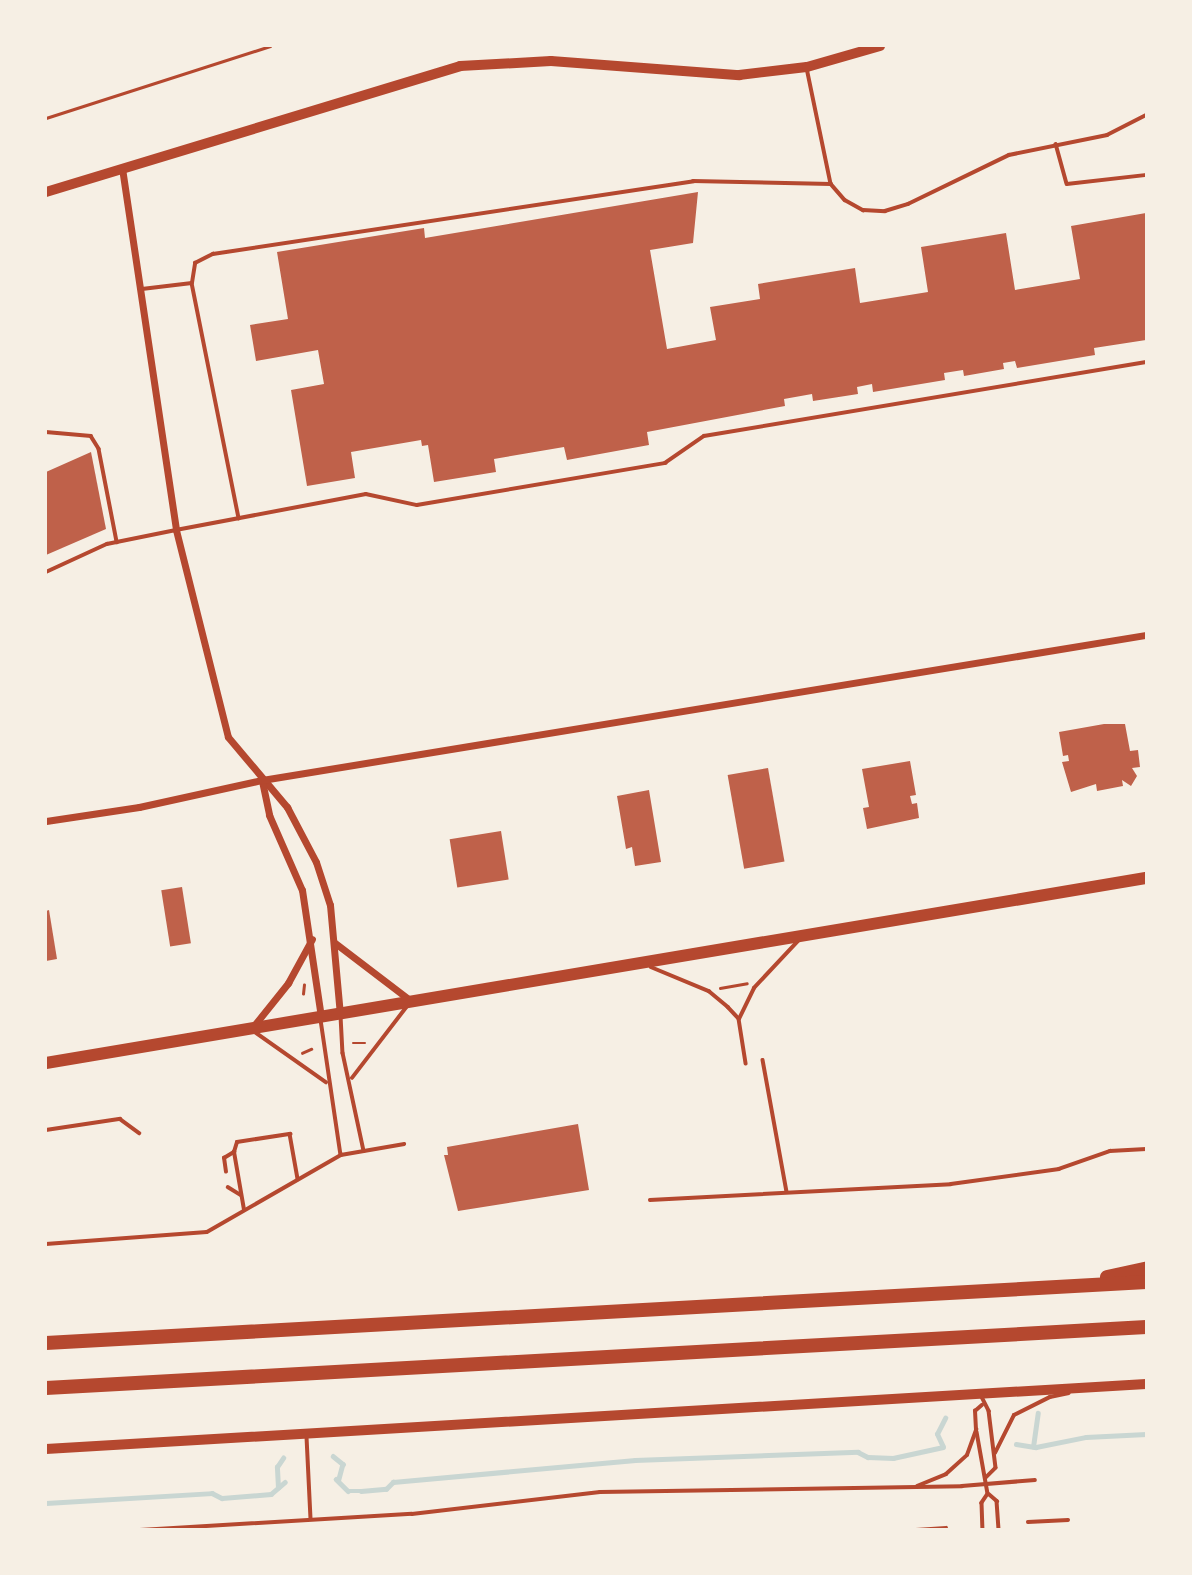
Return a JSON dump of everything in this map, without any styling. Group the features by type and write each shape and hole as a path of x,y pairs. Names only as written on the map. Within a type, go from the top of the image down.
{"highway":[{"path":"1062,1287 1146,1269"},
{"path":"46,1343 1146,1282"},
{"path":"46,1388 1146,1327"}],"main road":[{"path":"46,1063 1146,878"}],"street":[{"path":"46,192 460,66 540,61 717,75 807,67 880,46"},
{"path":"121,168 142,289 176,530 228,737 287,807 316,862 335,943 340,1014"},
{"path":"46,821 139,807 262,780 1146,635"},
{"path":"262,780 269,815 302,890 312,939 321,1017"},
{"path":"251,1029 288,983 312,939"},
{"path":"335,943 411,1002"},
{"path":"46,1449 307,1431 1146,1384"}],"lane":[{"path":"807,67 831,184 845,200 863,210 885,211 1009,155 1107,135 1146,115"},
{"path":"1056,144 1068,184 1146,174"},
{"path":"239,518 192,283 195,263 213,254 693,181 750,186 831,184"},
{"path":"142,289 192,283"},
{"path":"46,572 117,542 176,530 366,494 417,505 629,470 665,463 704,436 1146,362"},
{"path":"46,432 91,436 99,449 117,542"},
{"path":"738,1019 754,988 803,936"},
{"path":"639,962 709,991 738,1019 746,1063"},
{"path":"352,1078 411,1002"},
{"path":"340,1014 343,1053 352,1078 364,1151"},
{"path":"321,1017 327,1083 341,1156"},
{"path":"251,1029 327,1083"},
{"path":"763,1060 787,1192"},
{"path":"46,1130 120,1119 139,1133"},
{"path":"244,1210 234,1152 237,1142 290,1134 298,1179"},
{"path":"46,1244 207,1232 341,1156 404,1144"},
{"path":"650,1200 951,1184 1059,1169 1110,1151 1146,1149"},
{"path":"226,1172 224,1158 234,1152"},
{"path":"228,1187 241,1196"},
{"path":"995,1453 1014,1415 1050,1397 1100,1386"},
{"path":"981,1393 982,1405 989,1411 995,1453 996,1468 987,1477"},
{"path":"982,1405 975,1411 981,1471 987,1477 988,1484 988,1494 982,1503 983,1530"},
{"path":"915,1487 957,1466 976,1430"},
{"path":"307,1431 311,1518"},
{"path":"140,1530 456,1510 600,1492 915,1487 1035,1480"},
{"path":"988,1494 998,1501 999,1530"},
{"path":"1028,1522 1068,1520"},
{"path":"916,1530 947,1528"}],"path":[{"path":"46,118 270,46"},
{"path":"720,988 750,982"},
{"path":"303,994 304,985"},
{"path":"353,1043 365,1043"},
{"path":"298,1045 301,1053 312,1049"}],"building":[{"path":"698,192 693,243 650,250 667,349 716,340 710,307 760,299 758,284 855,268 860,303 928,292 921,247 1006,233 1015,290 1080,279 1071,226 1146,213 1146,340 1094,348 1095,355 1017,368 1015,361 1003,363 1004,369 964,376 963,370 944,373 945,380 873,392 872,384 857,387 858,394 813,401 812,394 784,399 785,406 647,432 649,445 567,460 564,447 494,459 496,472 434,482 428,445 422,446 421,440 351,452 355,478 307,486 291,390 324,384 318,350 256,361 250,325 288,319 277,252 424,228 425,238"},
{"path":"91,452 106,529 46,555 46,472"},
{"path":"1104,724 1125,724 1130,751 1138,750 1140,767 1132,768 1137,776 1131,786 1122,780 1123,786 1097,791 1096,784 1071,792 1062,762 1069,761 1068,755 1063,756 1059,732"},
{"path":"910,761 916,795 910,796 912,804 917,803 919,818 867,829 863,808 869,807 862,769"},
{"path":"768,768 784,862 744,869 728,775"},
{"path":"649,790 661,862 635,866 632,847 626,849 617,796"},
{"path":"501,831 509,879 457,888 450,839"},
{"path":"182,887 191,943 170,947 161,890"},
{"path":"49,910 57,959 46,961 46,911"},
{"path":"578,1124 589,1190 458,1211 444,1155 448,1155 447,1147"}],"waterway":[{"path":"1033,1447 1038,1413"},
{"path":"336,1479 348,1491 361,1491 386,1489 393,1482 635,1460 858,1452 868,1457 893,1458 943,1447 937,1434 945,1418"},
{"path":"1016,1444 1036,1447 1086,1437 1146,1434"},
{"path":"333,1456 343,1464 339,1479"},
{"path":"278,1488 277,1467 283,1458"},
{"path":"46,1503 212,1493 222,1498 271,1494 285,1482"}]}
